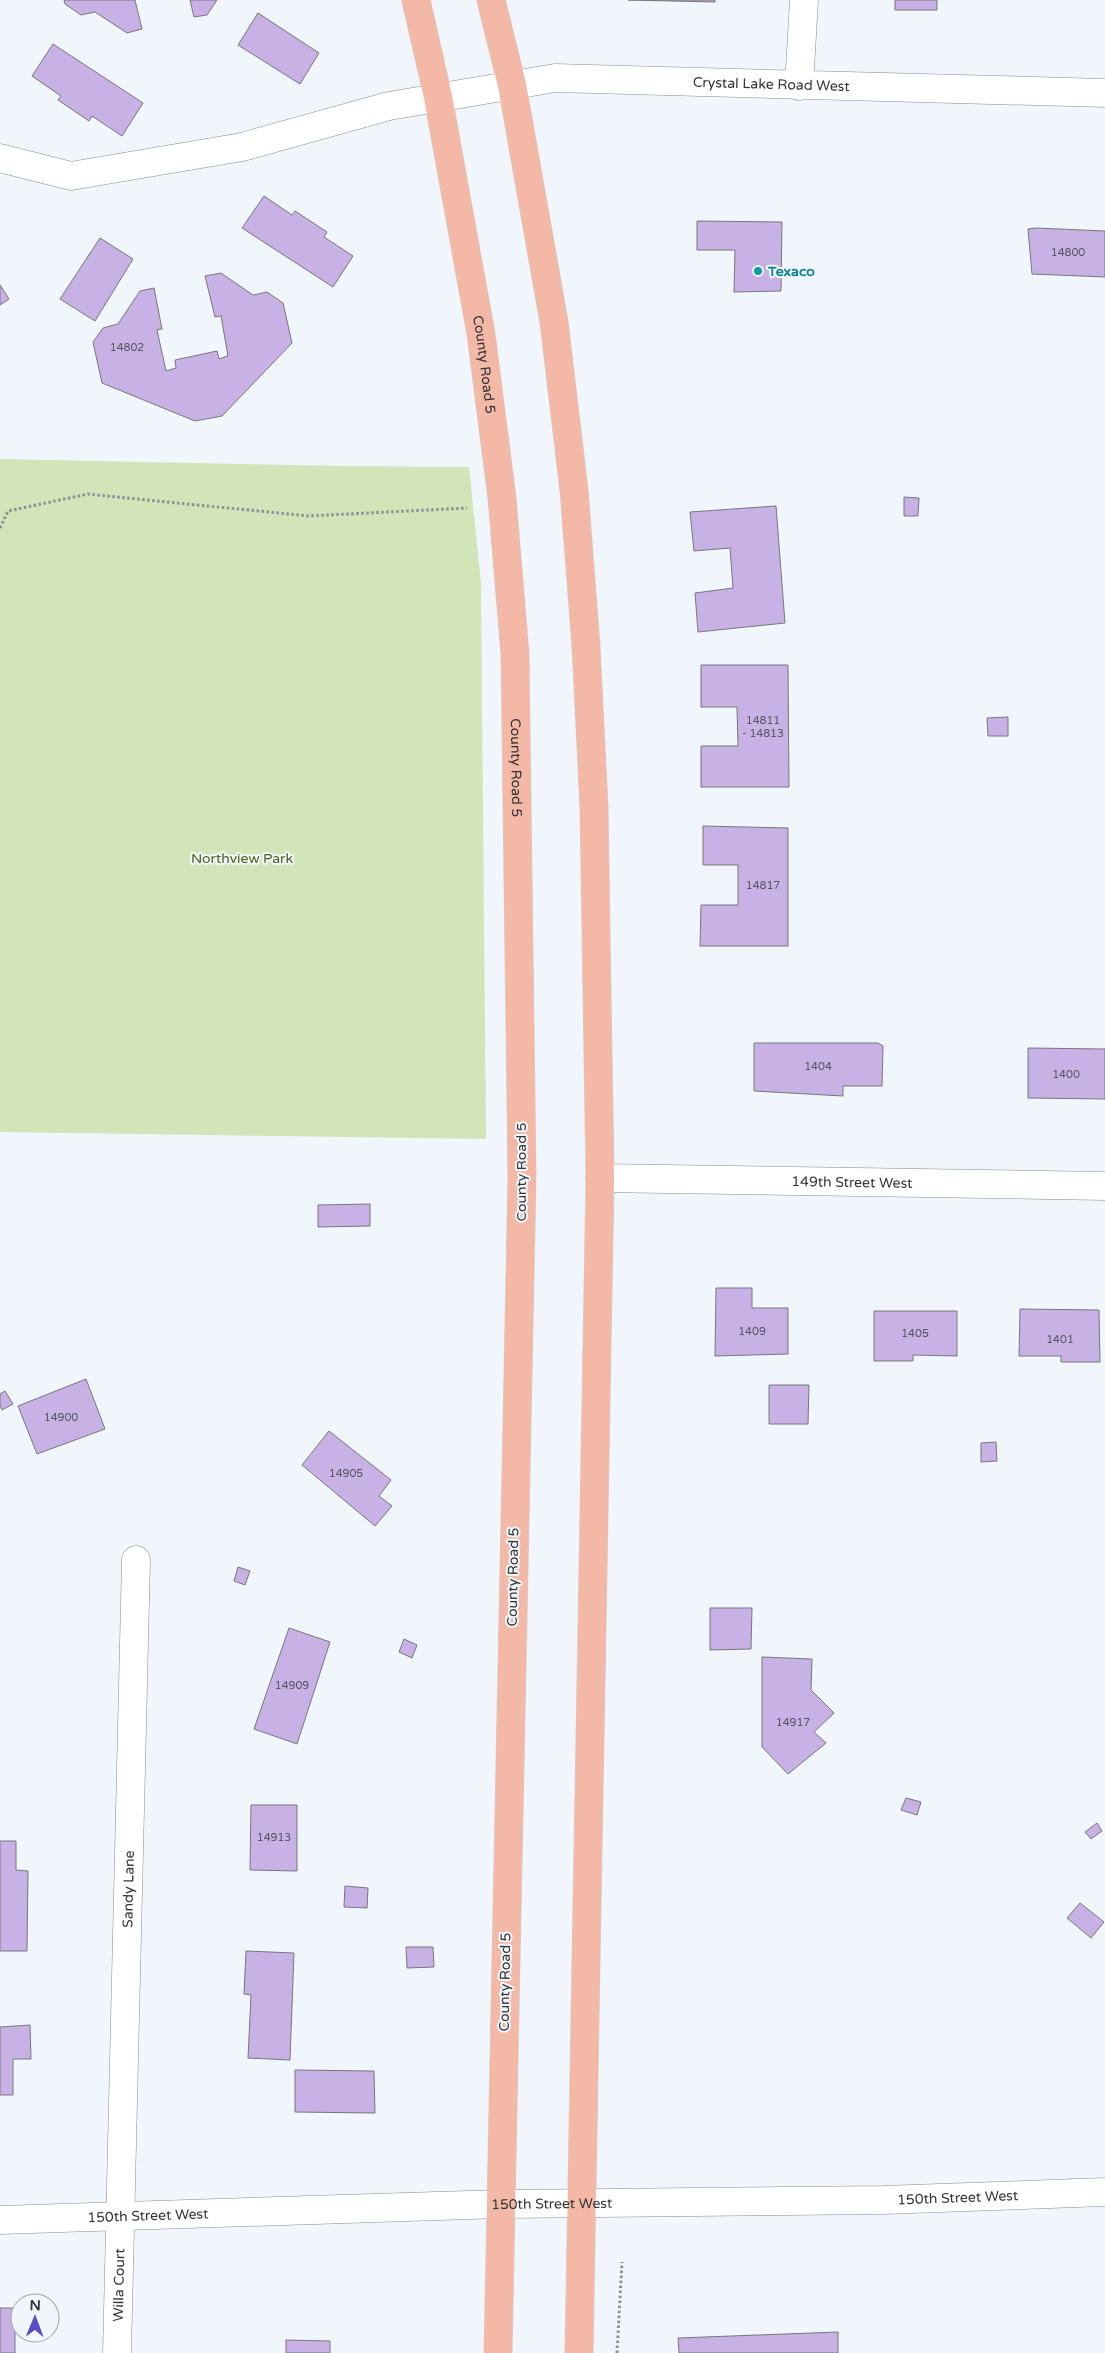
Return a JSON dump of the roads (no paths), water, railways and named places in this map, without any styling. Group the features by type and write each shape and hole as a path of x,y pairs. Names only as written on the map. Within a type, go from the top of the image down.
{"main road":[{"name":"County Road 5","path":"416,0 438,97 481,334 502,498 515,654 522,1177 498,2353"},
{"path":"491,0 512,85 554,322 574,490 586,646 594,807 600,1178 579,2353"}],"street":[{"path":"799,86 804,0"},
{"name":"Crystal Lake Road West","path":"0,158 72,176 242,147 389,106 555,78 1105,93"},
{"name":"149th Street West","path":"600,1178 1105,1186"},
{"name":"Sandy Lane","path":"119,2218 136,1560"},
{"name":"150th Street West","path":"0,2220 119,2218 500,2204 883,2200 1105,2192"},
{"name":"Willa Court","path":"117,2353 119,2218"}],"place":[{"name":"Texaco","path":"758,271"}],"park label":[{"name":"Northview Park","path":"242,858"}]}
